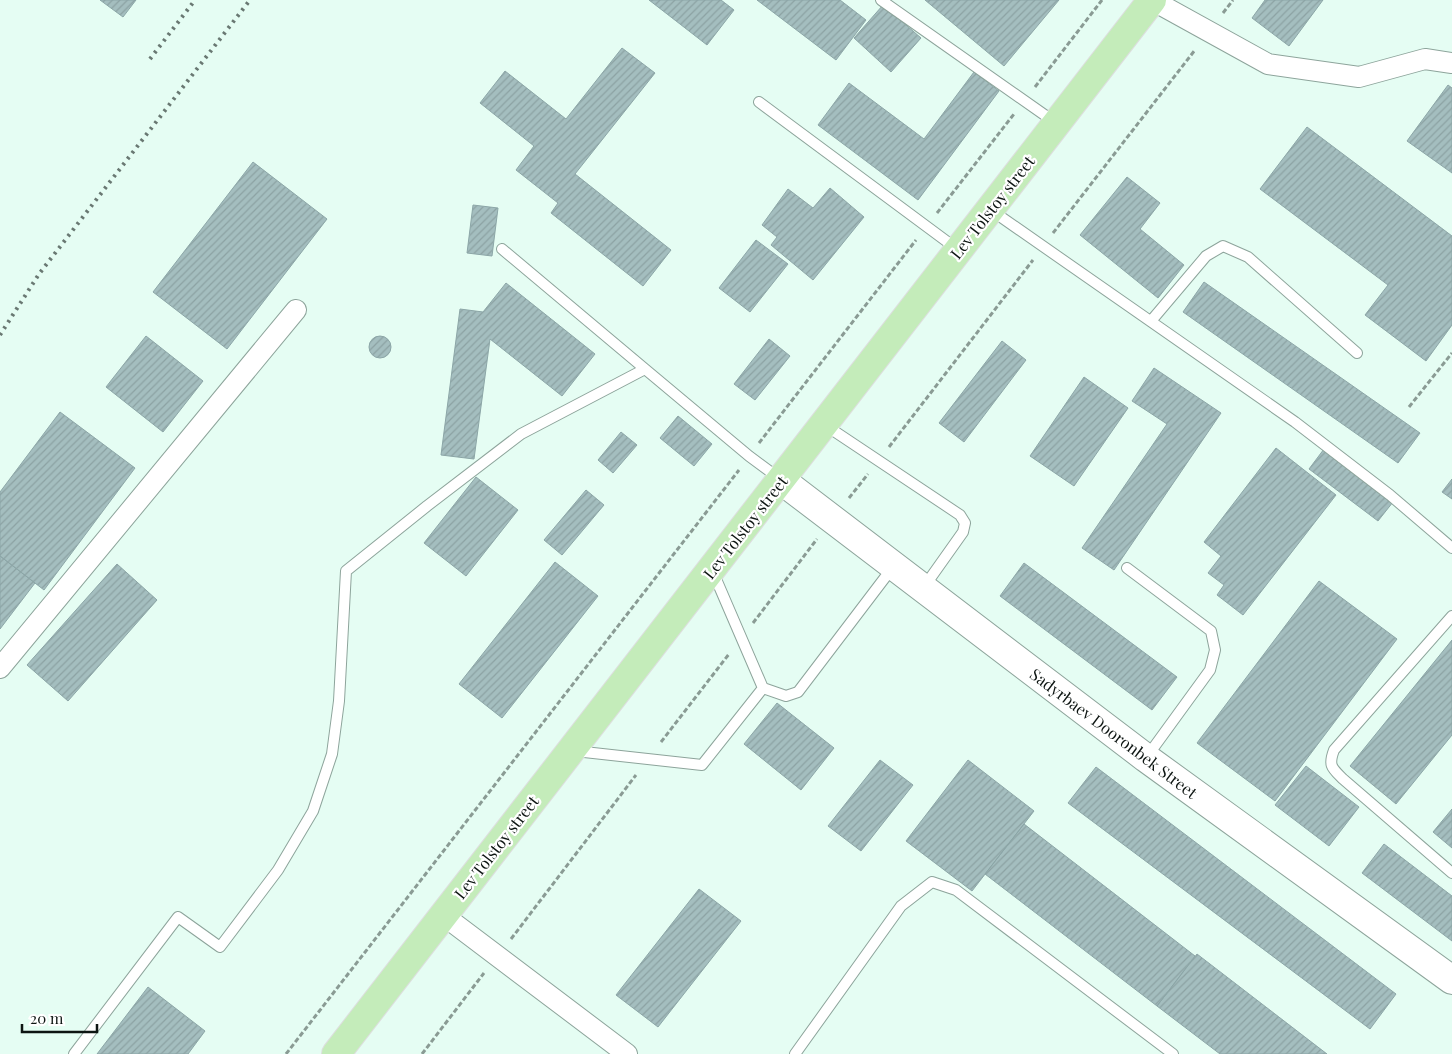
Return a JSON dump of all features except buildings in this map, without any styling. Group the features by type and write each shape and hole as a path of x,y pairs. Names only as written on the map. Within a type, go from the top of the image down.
{"main road":[{"name":"Lev Tolstoy street","path":"336,1054 1152,0"},
{"name":"Sadyrbaev Dooronbek Street","path":"781,480 1146,758 1452,980"}],"street":[{"path":"1152,0 1268,64 1359,77 1425,59 1452,64"},
{"path":"0,668 296,310"},
{"path":"443,916 627,1054"}],"lane":[{"path":"883,0 1057,123"},
{"path":"759,102 958,250"},
{"path":"990,210 1295,422 1390,495 1452,548"},
{"path":"1151,321 1206,256 1223,246 1248,257 1356,353"},
{"path":"502,249 749,456 781,480"},
{"path":"74,1054 178,917 220,947 278,870 313,811 332,754 338,701 346,571 521,434 645,369"},
{"path":"824,424 960,515 965,523 964,532 923,588"},
{"path":"712,569 763,688 786,696 798,692 894,566"},
{"path":"1127,568 1211,631 1215,650 1210,670 1146,758"},
{"path":"1452,616 1334,750 1330,760 1332,768 1343,779 1452,873"},
{"path":"572,751 702,765 763,688"},
{"path":"795,1054 901,906 932,882 956,890 1173,1054"}],"path":[{"path":"286,1054 1102,0"},
{"path":"1409,407 1452,353"}],"railway":[{"path":"150,59 195,0"},
{"path":"0,335 39,274 250,0"}]}
